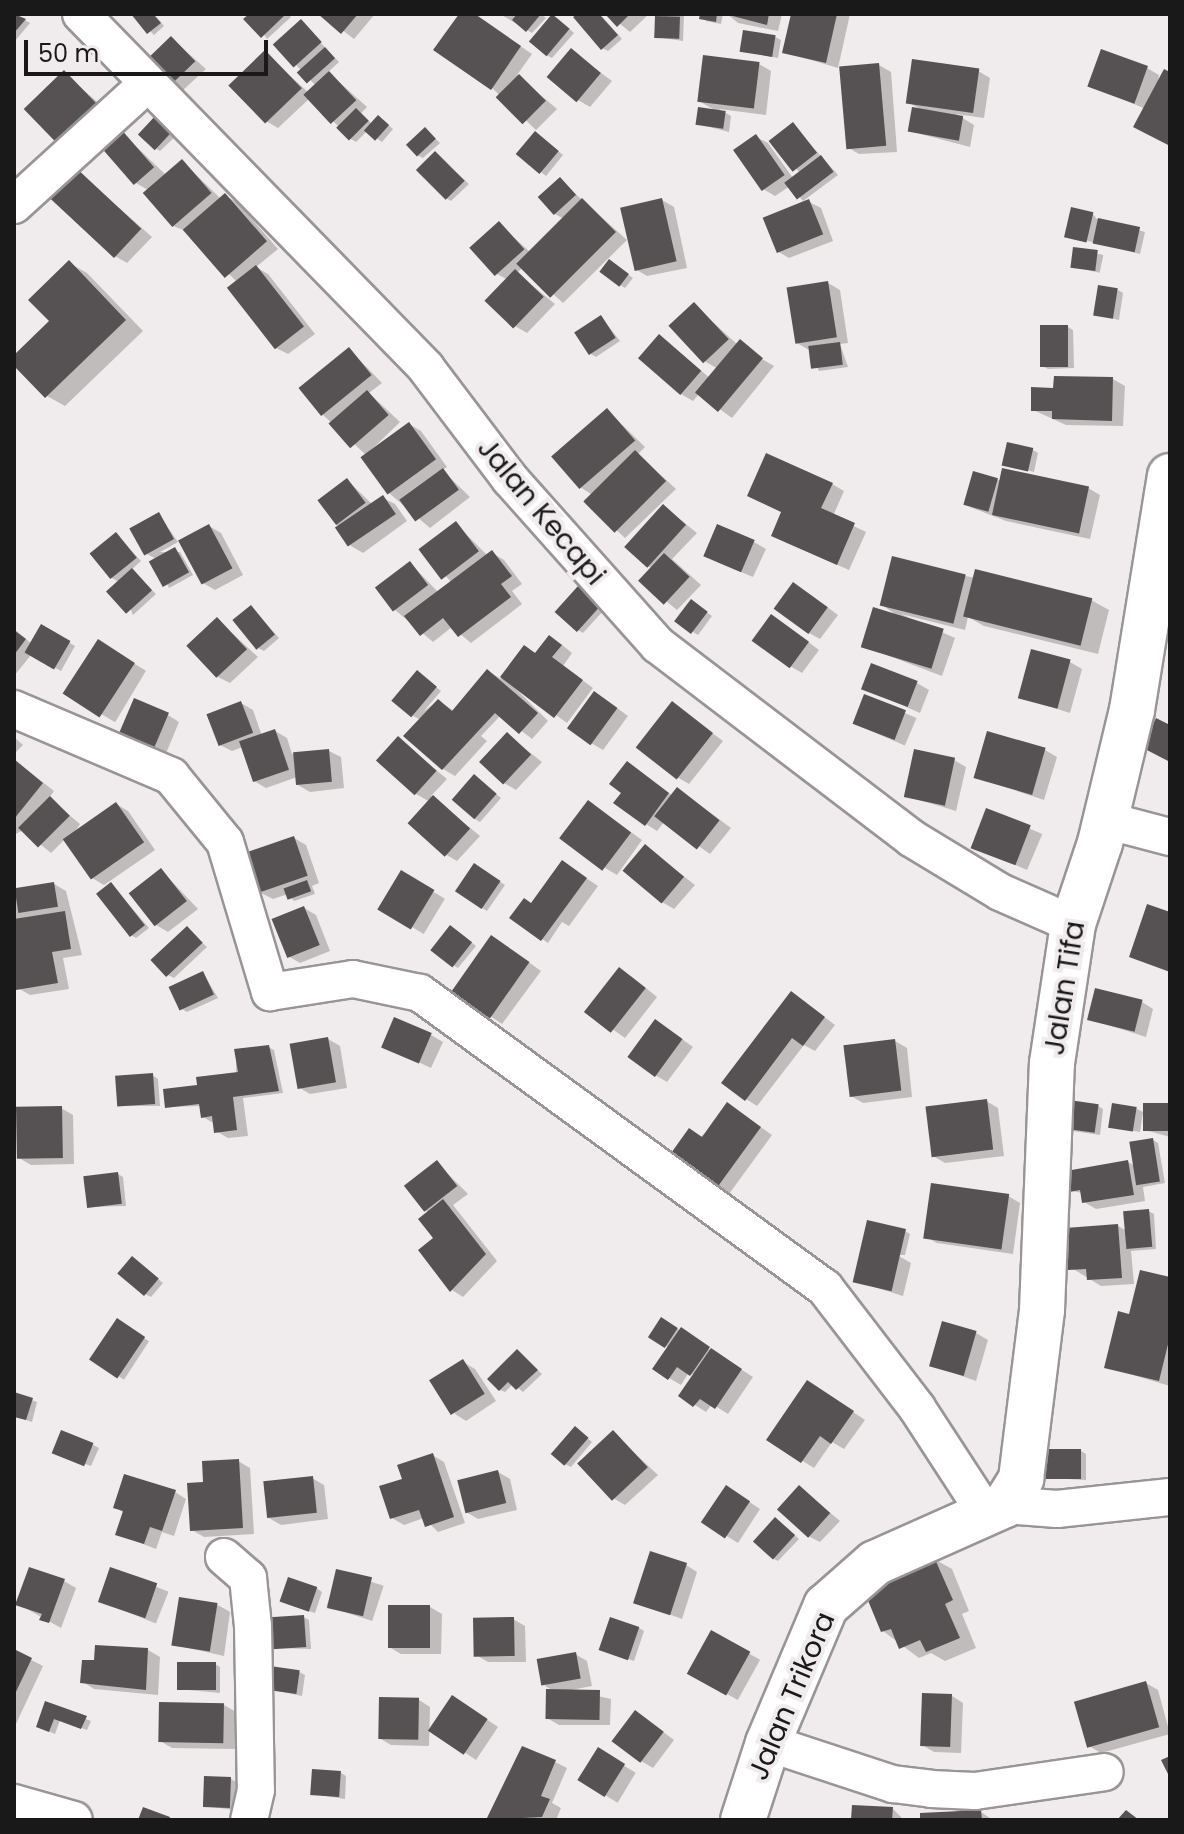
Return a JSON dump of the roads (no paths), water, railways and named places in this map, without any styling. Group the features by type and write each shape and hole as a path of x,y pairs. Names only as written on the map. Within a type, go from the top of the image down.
{"street":[{"name":"Jalan Kecapi","path":"81,14 146,85 426,368 510,479 658,645 911,838 1000,892 1073,924"},
{"path":"14,205 146,85"},
{"name":"Jalan Tifa","path":"996,1510 1021,1479 1028,1436 1042,1310 1052,1063 1073,924 1105,820 1132,710 1170,476"},
{"path":"14,709 171,776 225,842 270,992 353,979 420,993 825,1288 996,1510"},
{"path":"1105,820 1170,837"},
{"name":"Jalan Trikora","path":"743,1820 768,1743 826,1606 875,1563 996,1510 1057,1509 1170,1497"},
{"path":"224,1557 248,1578 253,1626 256,1790 249,1820"},
{"path":"768,1743 893,1784 931,1789 975,1791 1105,1772"},
{"path":"14,1803 74,1820"}]}
